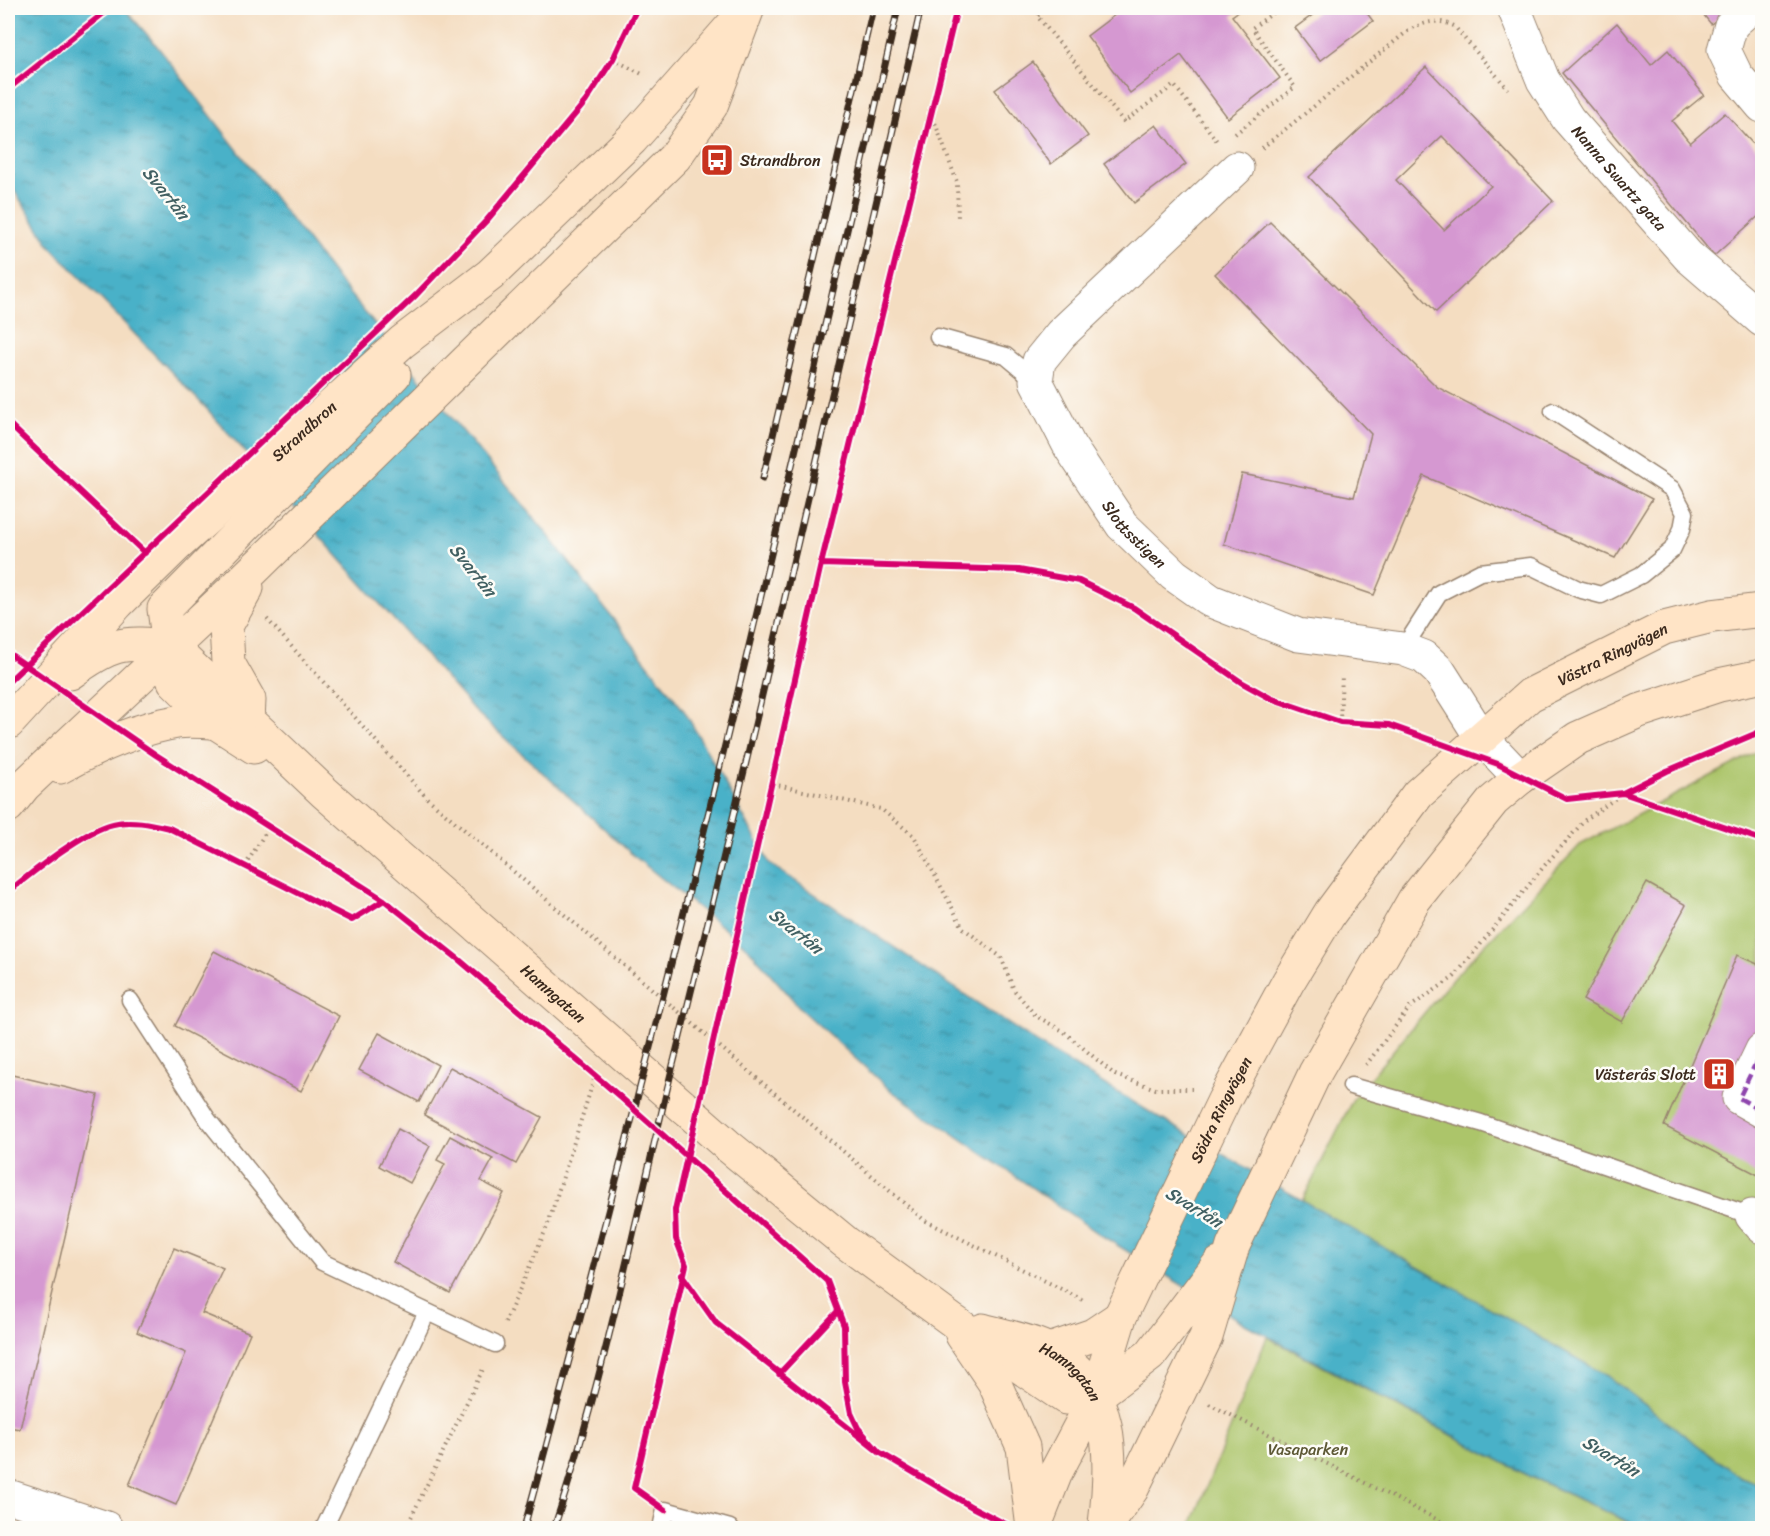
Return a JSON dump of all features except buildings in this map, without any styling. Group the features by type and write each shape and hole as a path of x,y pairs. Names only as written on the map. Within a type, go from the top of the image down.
{"main road":[{"path":"8,723 118,603 251,498 632,139 747,10"},
{"path":"16,796 675,157 711,106 747,10"},
{"path":"251,498 165,605 174,681 215,722 324,792"},
{"path":"248,722 249,700 228,663 226,626 260,561"},
{"name":"Västra Ringvägen","path":"1481,737 1530,695 1664,628 1712,616 1762,610"},
{"path":"8,723 101,651 135,642 171,647"},
{"name":"Hamngatan","path":"171,647 324,792 727,1146 845,1242 953,1321 1066,1398 1096,1396 1084,1375 1049,1350 953,1321"},
{"path":"1105,1528 1110,1483 1108,1437 1096,1396 1150,1355 1201,1309 1315,1073 1414,900 1493,801 1520,778 1578,738 1639,711 1719,684 1762,676"},
{"path":"16,796 94,748 140,732 179,722 215,722"},
{"name":"Södra Ringvägen","path":"1034,1528 1057,1470 1096,1396 1120,1317 1213,1124 1283,992 1330,913 1418,794 1481,737"},
{"path":"1105,1528 1132,1489 1206,1337 1201,1309"},
{"path":"1049,1350 1093,1335 1120,1317"},
{"path":"953,1321 994,1382 1023,1447 1034,1528"}],"street":[{"name":"Nanna Swartz gata","path":"1514,8 1553,99 1688,256 1762,320"},
{"path":"1750,8 1731,25 1724,50 1736,75 1762,106"},
{"path":"1036,381 1039,361 1061,334 1229,150"},
{"name":"Slottsstigen","path":"1036,381 1070,447 1122,525 1174,575 1211,601 1298,635 1403,649 1424,657 1439,671 1481,737 1520,778"},
{"path":"1762,1050 1739,1098 1762,1110"},
{"path":"8,1496 106,1528"}],"lane":[{"path":"938,337 1006,356 1036,381"},
{"path":"1403,649 1439,592 1480,572 1532,566 1578,589 1601,595 1641,575 1672,550 1682,529 1685,513 1672,489 1553,411"},
{"path":"129,1000 208,1120 322,1262 495,1344"},
{"path":"1351,1086 1481,1123 1757,1221"},
{"path":"324,1528 426,1311"},
{"path":"661,1528 665,1510 730,1528"}],"path":[{"path":"1049,8 1037,16 1124,122 1174,85 1229,150"},
{"path":"1229,150 1295,87 1252,28 1280,8"},
{"path":"1229,150 1409,30 1428,21 1443,21 1454,26 1511,93 1553,99"},
{"path":"608,67 617,50"},
{"path":"613,59 646,76"},
{"path":"928,124 934,101"},
{"path":"931,112 957,182 958,220"},
{"path":"243,594 427,798 924,1220 1120,1317"},
{"path":"1340,722 1342,673"},
{"path":"1330,718 1350,723"},
{"path":"770,795 775,772"},
{"path":"773,784 880,809 914,836 963,928 1001,957 1014,990 1036,1016 1063,1031 1115,1075 1156,1089 1196,1089"},
{"path":"1351,1086 1410,1007 1454,977 1578,827 1632,788"},
{"path":"1612,794 1623,793 1634,796"},
{"path":"260,821 279,833"},
{"path":"245,866 269,827"},
{"path":"236,861 256,872"},
{"path":"710,1054 715,1032"},
{"path":"586,1069 603,1083"},
{"path":"406,1528 495,1344 547,1227 595,1076"},
{"path":"1200,1399 1454,1528"}],"green space":[{"path":"1762,749 1762,1486 1741,1478 1607,1376 1302,1201 1353,1099 1454,977 1580,845"},
{"name":"Vasaparken","path":"1267,1337 1527,1475 1640,1528 1190,1528"}],"water":[{"name":"Svartån","path":"8,8 124,8 157,46 334,275 545,531 685,712 770,864 1043,1047 1158,1117 1607,1376 1741,1478 1762,1486 1762,1528 1642,1528 1527,1475 1245,1324 1101,1235 890,1090 801,1009 748,948 634,856 474,710 207,409 51,247 8,181"}],"railway":[{"path":"763,478 873,8"},
{"path":"524,1528 624,1150 719,770 898,8"},
{"path":"554,1528 590,1410 620,1290 709,919 921,8"}],"marked path":[{"path":"1762,1050 1739,1098 1762,1111"}],"cycle path":[{"path":"8,89 110,8"},
{"name":"Strandbron","path":"8,682 416,295 487,220 586,101 613,59 637,8"},
{"path":"665,1510 634,1488 686,1265 676,1239 675,1210 821,564 957,8"},
{"path":"8,423 145,553"},
{"path":"821,564 1019,570 1079,581 1134,608 1241,682 1270,698 1340,722 1389,725 1498,764 1567,799 1623,793 1667,771 1762,731"},
{"path":"8,653 156,755 384,900 457,958 618,1095 827,1281 844,1326 845,1382 851,1413 858,1428 879,1452"},
{"path":"1623,793 1762,840"},
{"path":"8,892 87,835 113,824 134,822 169,828 352,920 384,900"},
{"path":"682,1275 716,1323 879,1452 972,1507 1013,1528"},
{"path":"779,1374 838,1311"}],"place":[{"name":"Strandbron","path":"717,160"},
{"name":"Västerås Slott","path":"1719,1074"}]}
